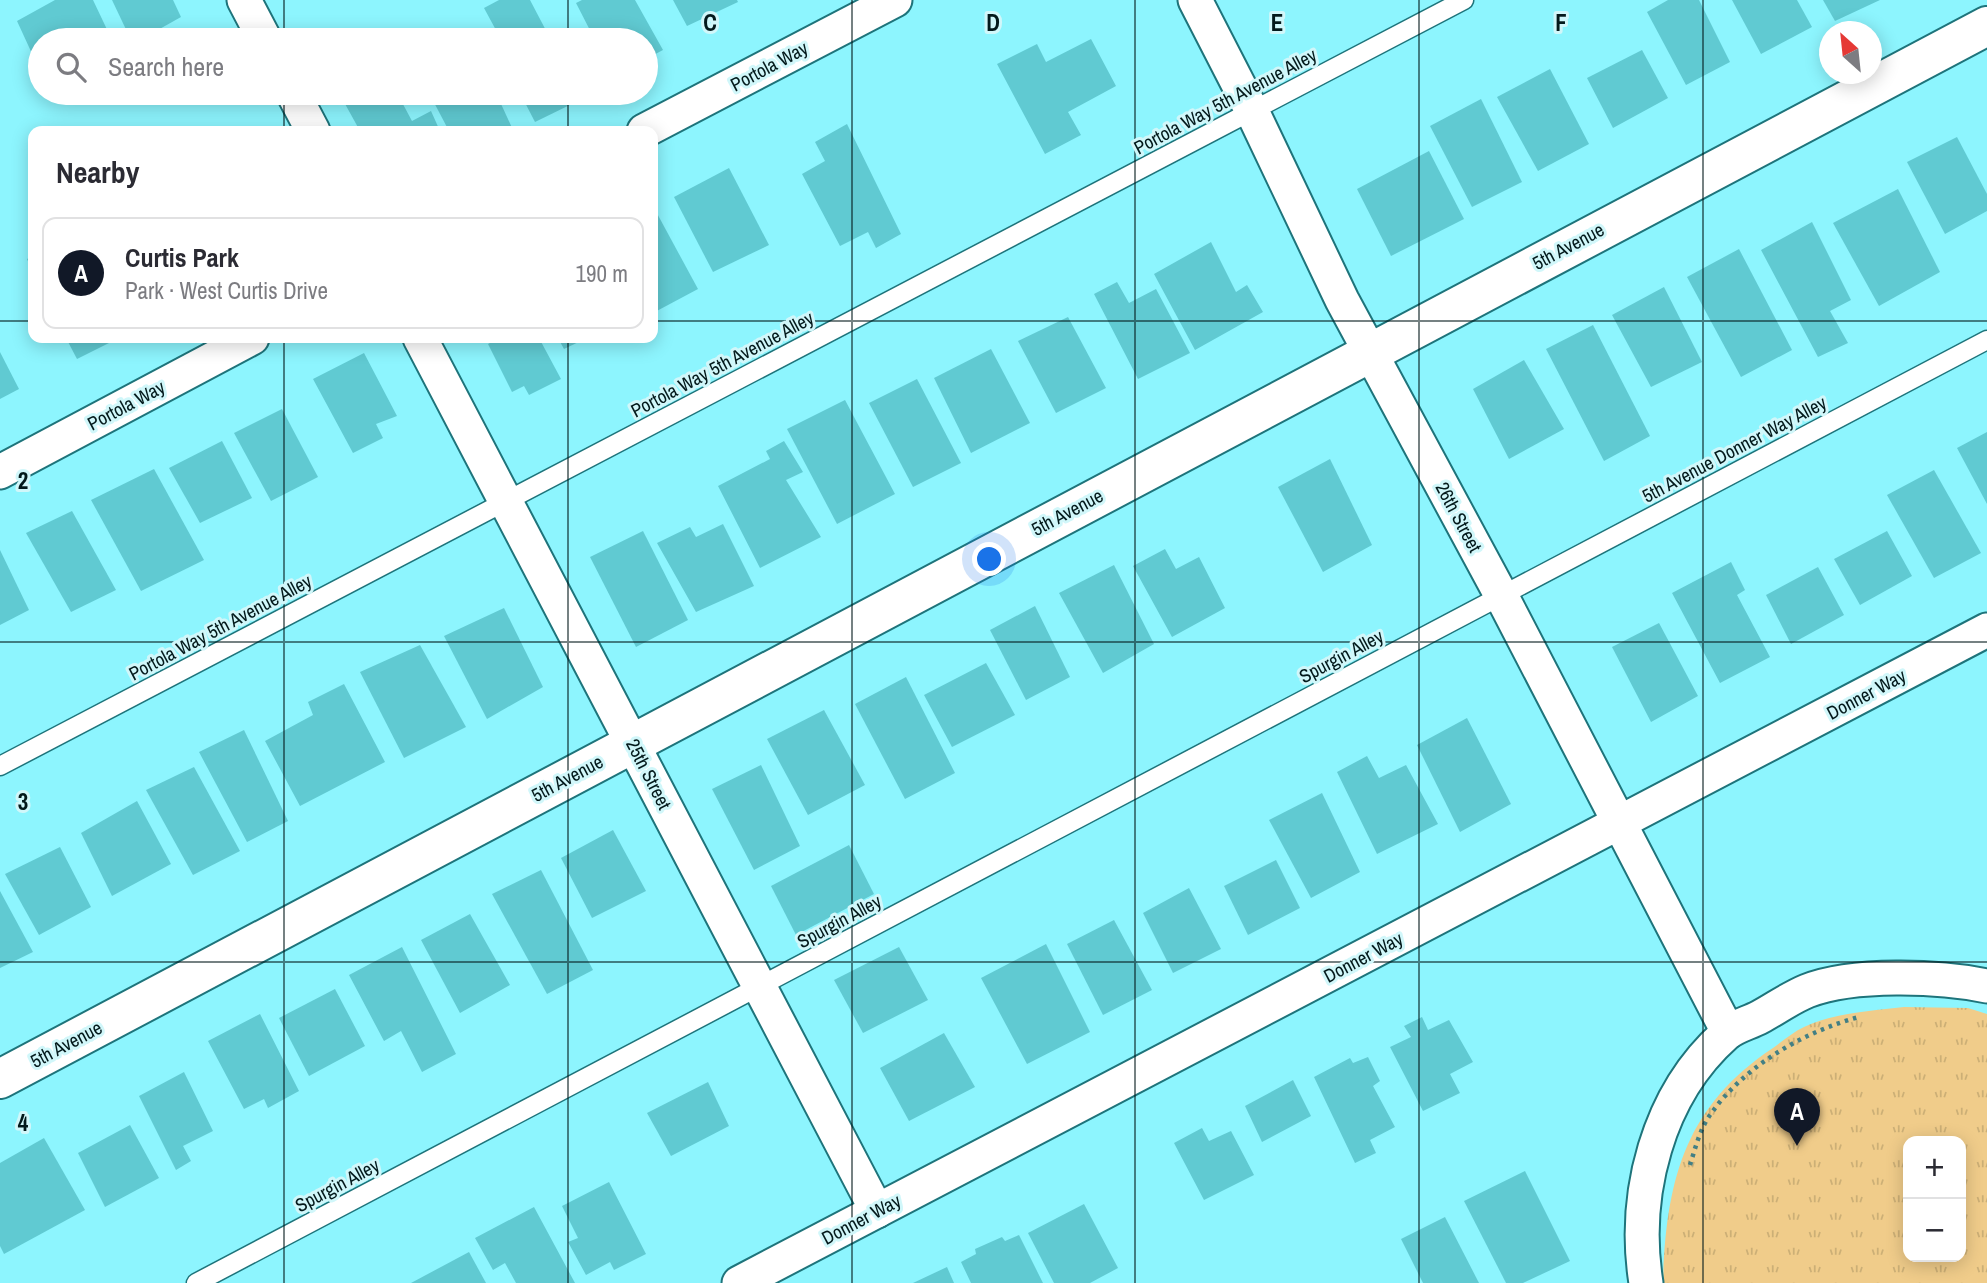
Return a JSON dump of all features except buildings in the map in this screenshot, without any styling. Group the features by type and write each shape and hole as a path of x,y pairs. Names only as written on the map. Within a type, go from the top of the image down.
{"street":[{"path":"244,0 259,28"},
{"name":"Portola Way","path":"654,126 895,0"},
{"name":"26th Street","path":"1195,0 1370,351 1728,1032"},
{"name":"5th Avenue","path":"0,1079 1987,26"},
{"path":"299,105 310,126"},
{"name":"Portola Way","path":"0,472 243,343"},
{"name":"25th Street","path":"424,343 877,1211"},
{"name":"Donner Way","path":"739,1283 1987,630"},
{"path":"1645,1283 1643,1197 1653,1150 1672,1106 1697,1066 1728,1032 1807,991 1842,983 1891,980 1987,986"}],"lane":[{"name":"Portola Way 5th Avenue Alley","path":"0,766 1464,0"},
{"name":"5th Avenue Donner Way Alley","path":"1501,596 1987,340"},
{"name":"Spurgin Alley","path":"196,1283 1501,596"}],"path":[{"path":"1688,1169 1710,1116 1734,1089 1803,1037 1837,1023 1872,1016"}],"green space":[{"path":"1904,1007 1968,1008 1987,1014 1987,1283 1663,1283 1669,1212 1676,1180 1686,1150 1700,1122 1719,1095 1743,1071 1800,1029 1816,1022 1866,1011"}],"place":[{"name":"Curtis Park","path":"1797,1146"}]}
